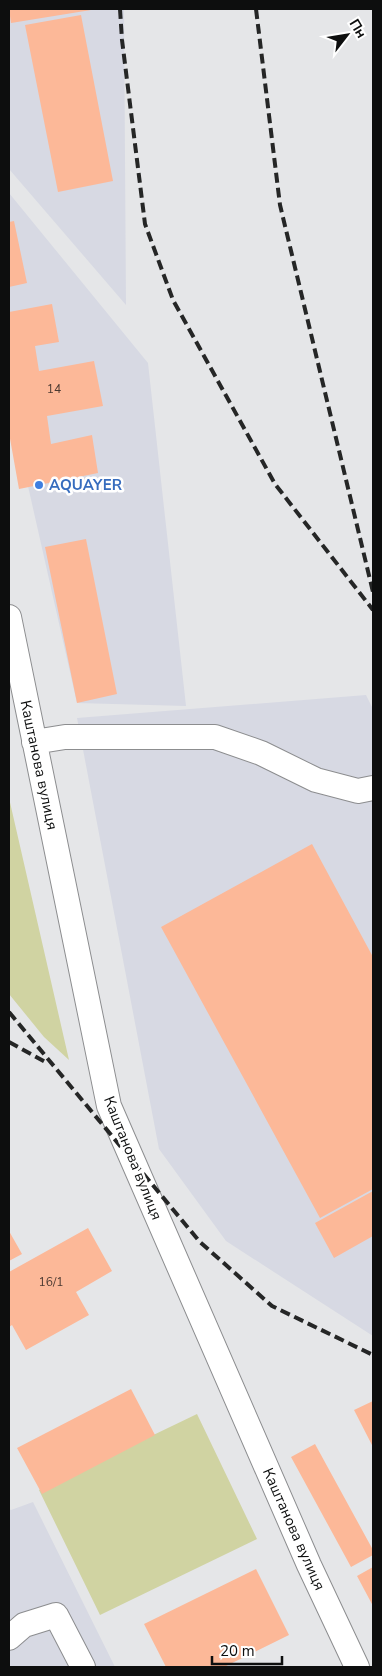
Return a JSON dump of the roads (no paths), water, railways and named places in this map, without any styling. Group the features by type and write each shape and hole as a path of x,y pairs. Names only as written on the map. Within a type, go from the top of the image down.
{"street":[{"name":"Каштанова вулиця","path":"9,616 108,1106 309,1565 357,1667"},
{"path":"34,742 65,737 215,737 261,753 316,780 358,792 373,788"},
{"path":"9,1638 24,1625 56,1615 83,1667"}],"railway":[{"path":"120,9 122,40 145,224 173,300 275,484 373,610"},
{"path":"256,9 280,205 373,592"},
{"path":"9,1012 200,1242 272,1306 373,1355"},
{"path":"9,1042 47,1063"}],"place":[{"name":"AQUAYER","path":"39,485"}]}
